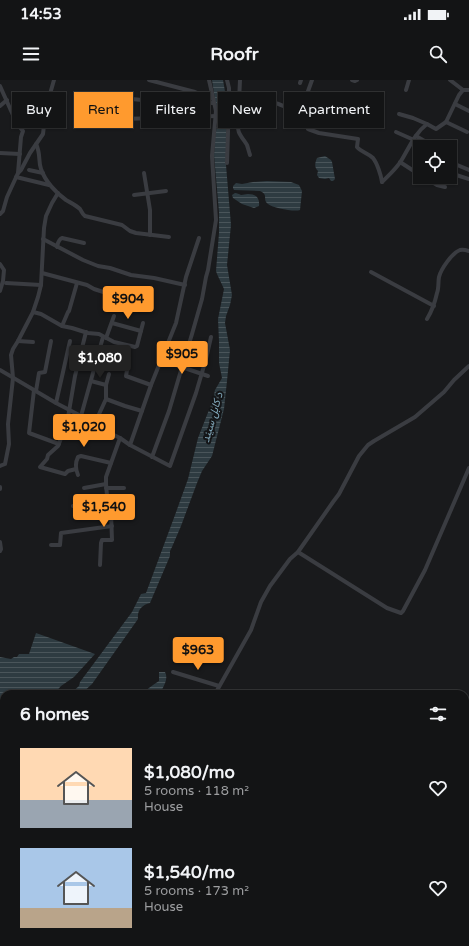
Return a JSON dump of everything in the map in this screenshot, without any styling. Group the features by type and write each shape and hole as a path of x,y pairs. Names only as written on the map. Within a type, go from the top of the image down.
{"street":[{"path":"17,175 22,170 30,153 42,134 46,108 54,80"},
{"path":"149,80 195,92 214,101"},
{"path":"152,457 169,411 202,298 216,220 212,156 216,116 209,80"},
{"path":"227,80 229,92"},
{"path":"239,92 240,80"},
{"path":"308,92 312,80"},
{"path":"352,80 357,80"},
{"path":"406,90 409,80"},
{"path":"450,80 462,90 469,90"},
{"path":"0,86 17,124 23,131 17,175 7,197 3,211 0,214"},
{"path":"399,114 414,118 436,129 446,122 462,90"},
{"path":"0,106 7,100"},
{"path":"210,101 214,101"},
{"path":"276,103 311,121 308,129 358,140 357,147 373,158 378,167 382,182 400,162 415,138 427,124"},
{"path":"455,104 469,111"},
{"path":"210,116 216,116"},
{"path":"446,122 467,132"},
{"path":"227,163 228,128"},
{"path":"237,128 250,154"},
{"path":"396,132 420,140"},
{"path":"36,144 39,150 41,170 49,185 67,201 80,209 83,215 122,225 130,231 136,233 169,237"},
{"path":"0,153 20,154"},
{"path":"400,162 413,170"},
{"path":"457,165 469,170"},
{"path":"29,170 43,173"},
{"path":"144,173 150,210 150,235"},
{"path":"17,175 49,185"},
{"path":"457,175 469,179"},
{"path":"435,184 445,187"},
{"path":"134,195 166,191"},
{"path":"0,466 5,464 8,451 8,424 13,378 11,355 33,312 41,285 43,239 46,216 58,193"},
{"path":"57,247 60,239 62,238 84,243"},
{"path":"130,445 151,385 176,323 190,264 199,238"},
{"path":"43,239 83,260 98,266 132,275 185,285"},
{"path":"427,319 434,306 440,277 445,265 454,253 459,250 469,251"},
{"path":"0,264 4,270 0,291"},
{"path":"42,272 87,285 94,289 144,305"},
{"path":"371,272 434,306"},
{"path":"6,283 41,285"},
{"path":"62,326 68,312 70,311 77,283"},
{"path":"33,312 41,314 62,326 101,335 114,342 135,347 137,346 143,323"},
{"path":"81,416 105,338 114,316"},
{"path":"112,323 141,331"},
{"path":"76,469 68,471 65,474 40,467 47,459 48,455 59,444 67,423 74,379 86,332"},
{"path":"0,370 81,416 94,425 170,466 196,392 211,337"},
{"path":"18,341 33,342"},
{"path":"51,341 45,372 39,373 35,391 30,433 59,444"},
{"path":"56,403 70,341"},
{"path":"129,358 126,376 151,385"},
{"path":"161,360 208,376"},
{"path":"217,690 251,630 261,602 270,586 290,559 298,552 339,494 354,463 364,449 374,441 415,417 444,392 469,366"},
{"path":"94,425 106,399 106,385 109,374"},
{"path":"91,381 106,385"},
{"path":"106,399 142,411"},
{"path":"100,565 102,540 112,540 112,526 108,507 106,478 120,438"},
{"path":"78,475 76,461 78,457 81,456 111,463"},
{"path":"298,552 387,608 400,613 404,611 424,570 469,468"},
{"path":"84,488 106,486 124,488"},
{"path":"73,506 107,498"},
{"path":"84,517 110,514"},
{"path":"51,545 60,545 60,533 112,526"},
{"path":"0,542 0,551"},
{"path":"173,672 219,686"}],"water":[{"path":"212,80 223,80 225,92 218,92 218,119"},
{"name":"د کابل سيند","path":"218,119 218,128 227,128 226,165 231,225 227,265 232,295 225,323 230,350 224,409 212,456 202,471 170,551 170,556 150,603 141,608 138,613 138,619 92,684 85,690 74,690 79,686 80,682 132,612 141,594 146,593 188,479 198,438 213,400 215,390 222,378 219,363 218,319 224,289 216,271 219,212 214,155"},
{"path":"325,156 332,162 335,179 333,181 329,178 319,178 317,175 318,171 315,165 317,158"},
{"path":"267,181 291,182 299,185 302,191 300,210 289,210 268,204 265,200 264,194 260,191 234,190 233,188 236,183 242,184"},
{"path":"235,193 255,196 259,201 259,206 254,208 242,204 233,198 232,195"},
{"path":"36,633 95,654 74,677 58,690 0,690 0,657 11,659 17,657 19,654 29,654"},
{"path":"159,672 165,672 165,683 162,690 146,690 154,684 159,681"}]}
